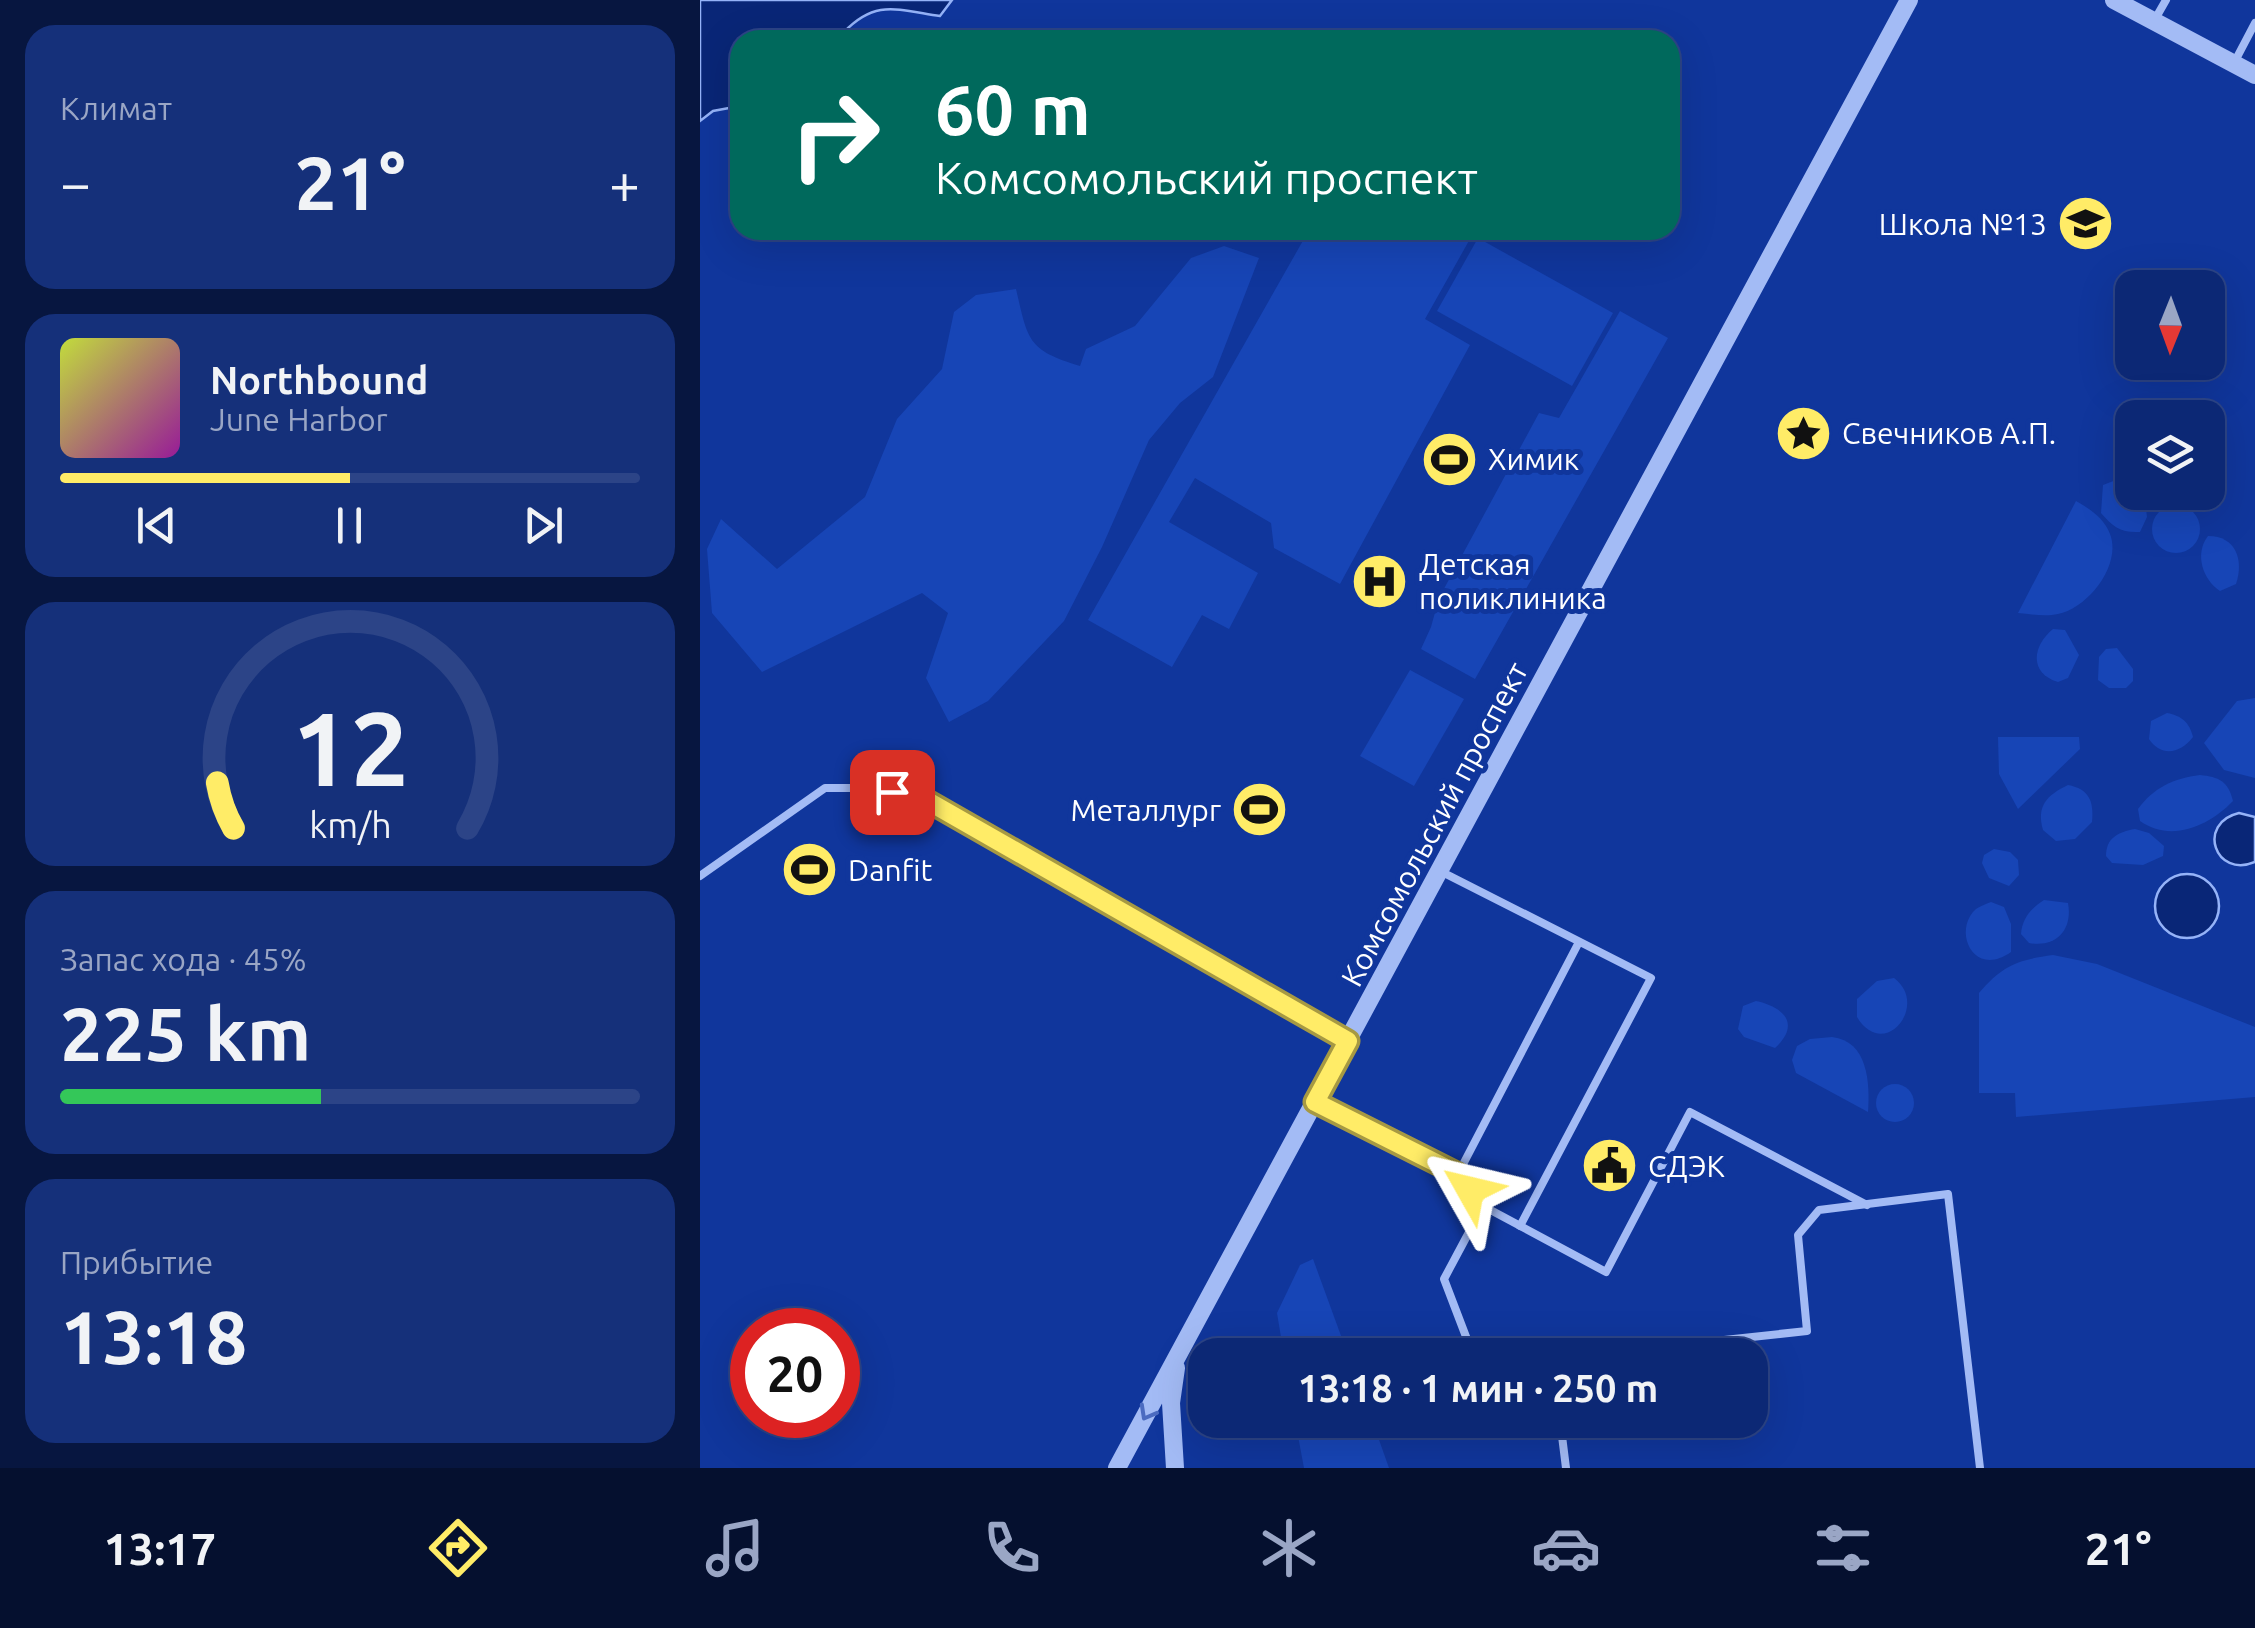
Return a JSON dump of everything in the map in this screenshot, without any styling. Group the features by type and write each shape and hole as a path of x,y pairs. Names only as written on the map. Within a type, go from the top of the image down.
{"street":[{"name":"Комсомольский проспект","path":"1116,1468 1910,0"},
{"path":"2114,0 2255,75"},
{"name":"Комсомольский проспект","path":"1175,1468 1171,1403 1177,1358"}],"lane":[{"path":"2154,21 2166,0"},
{"path":"2234,64 2255,23"},
{"path":"700,876 825,788 864,788 919,796 1348,1041"},
{"path":"1440,871 1652,978 1520,1226"},
{"path":"1458,1174 1579,942"},
{"path":"1315,1102 1458,1174 1483,1206 1606,1272 1690,1112 1867,1205"},
{"path":"1742,1338 1807,1331 1798,1234 1818,1210 1948,1194 1980,1468"},
{"path":"1466,1338 1444,1279 1483,1206"},
{"path":"1562,1438 1566,1468"}],"shaded area":[{"path":"700,0 952,0 940,16 886,9 866,15 846,30 730,30 730,108 713,111 700,121"},
{"path":"1303,240 1469,240 1425,319 1470,345 1340,584 1274,548 1271,523 1195,478 1169,522 1258,573 1229,629 1202,615 1172,667 1088,620"},
{"path":"1477,240 1482,240 1613,313 1572,386 1437,311"},
{"path":"1224,246 1259,258 1213,377 1180,403 1149,440 1064,621 988,701 949,722 926,678 948,613 922,593 762,672 712,613 707,549 721,519 777,569 865,497 897,419 942,369 954,312 976,295 1016,289 1033,341 1049,354 1080,366 1086,349 1135,326 1191,258"},
{"path":"1620,311 1668,338 1475,679 1421,649 1439,598 1539,413 1559,418"},
{"path":"2115,480 2115,510 2146,510 2140,532 2118,528 2101,513 2103,485"},
{"path":"2076,501 2100,519 2110,534 2111,559 2107,571 2091,594 2069,610 2048,615 2018,613"},
{"path":"2162,510 2190,510 2198,520 2198,538 2185,551 2167,551 2154,538 2154,520"},
{"path":"2208,536 2225,540 2238,558 2236,584 2220,591 2202,566"},
{"path":"2053,629 2065,630 2079,655 2068,678 2058,682 2042,672 2037,658 2041,643"},
{"path":"2117,648 2133,669 2133,681 2126,688 2109,688 2098,680 2099,657 2106,649"},
{"path":"1410,670 1464,699 1414,786 1360,756"},
{"path":"2255,698 2255,778 2224,770 2204,743 2237,701"},
{"path":"2167,713 2184,720 2193,737 2177,750 2159,749 2149,739 2151,721"},
{"path":"1998,737 2079,737 2080,749 2018,809 1999,774"},
{"path":"2200,775 2222,781 2233,801 2213,818 2177,831 2164,831 2140,821 2138,809 2157,790"},
{"path":"2068,785 2089,797 2092,822 2075,839 2056,841 2043,830 2042,808 2049,797"},
{"path":"2239,813 2255,817 2255,862 2241,865 2221,857 2215,837 2226,819"},
{"path":"2135,829 2149,833 2164,846 2163,856 2143,865 2112,863 2106,856 2111,840"},
{"path":"1994,849 2010,852 2018,860 2019,875 2009,886 1989,878 1982,863 1984,855"},
{"path":"2187,874 2210,883 2219,906 2210,929 2187,938 2164,929 2155,906 2164,883"},
{"path":"2044,900 2068,903 2068,921 2055,940 2029,943 2021,934 2023,923"},
{"path":"1991,902 2004,907 2011,924 2011,952 1986,960 1970,949 1966,928 1976,909"},
{"path":"2053,955 2097,964 2255,1027 2255,1097 2016,1117 2015,1093 1979,1093 1979,993 2012,965"},
{"path":"1894,978 1904,989 1905,1014 1890,1032 1879,1034 1857,1017 1857,999 1877,981"},
{"path":"1756,1001 1786,1018 1787,1031 1775,1048 1744,1037 1738,1029 1743,1006"},
{"path":"1810,1039 1844,1040 1860,1055 1867,1077 1868,1112 1796,1073 1792,1060 1797,1046"},
{"path":"1895,1084 1908,1090 1914,1103 1908,1116 1895,1122 1882,1116 1876,1103 1882,1090"},
{"path":"1313,1259 1342,1338 1281,1338 1277,1313 1300,1265"},
{"path":"1298,1438 1378,1438 1389,1468 1304,1468"}],"place":[{"name":"Школа №13","path":"2086,224"},
{"name":"Свечников А.П.","path":"1803,433"},
{"name":"Химик","path":"1449,459"},
{"name":"Детская поликлиника","path":"1380,581"},
{"name":"Металлург","path":"1260,810"},
{"name":"Danfit","path":"809,870"},
{"name":"СДЭК","path":"1609,1166"}],"route":[{"path":"892,792 919,796 1348,1041 1315,1102 1458,1174 1470,1190"}]}
